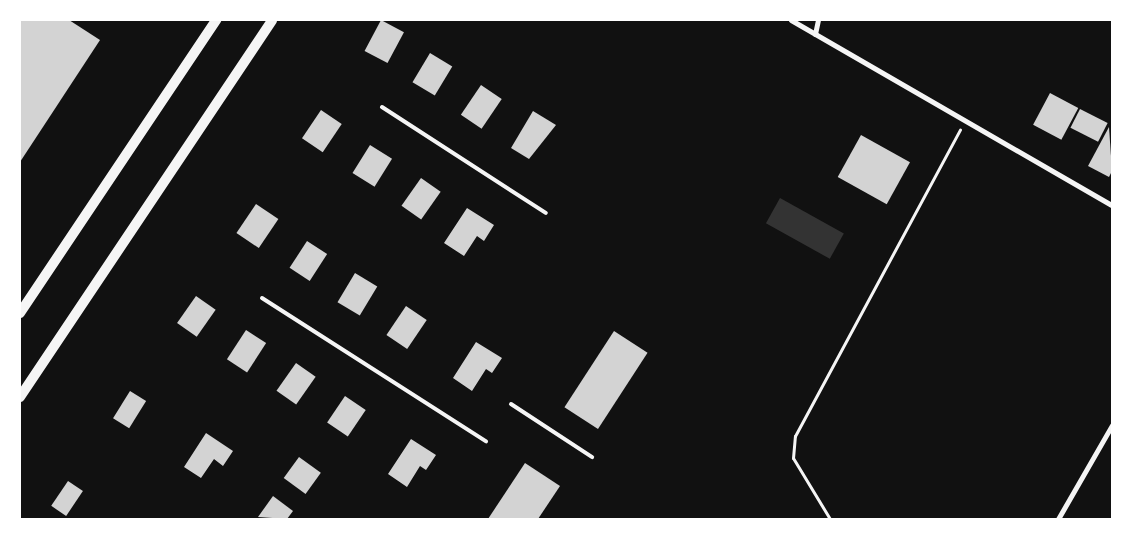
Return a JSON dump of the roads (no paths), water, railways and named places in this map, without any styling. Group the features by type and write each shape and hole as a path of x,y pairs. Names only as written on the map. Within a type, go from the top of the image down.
{"main road":[{"path":"20,314 216,20"},
{"path":"20,396 272,20"}],"street":[{"path":"790,20 1112,205"},
{"path":"814,34 818,20"},
{"path":"1058,519 1112,424"}],"lane":[{"path":"382,106 546,213"},
{"path":"262,298 486,441"},
{"path":"511,404 592,457"}]}
